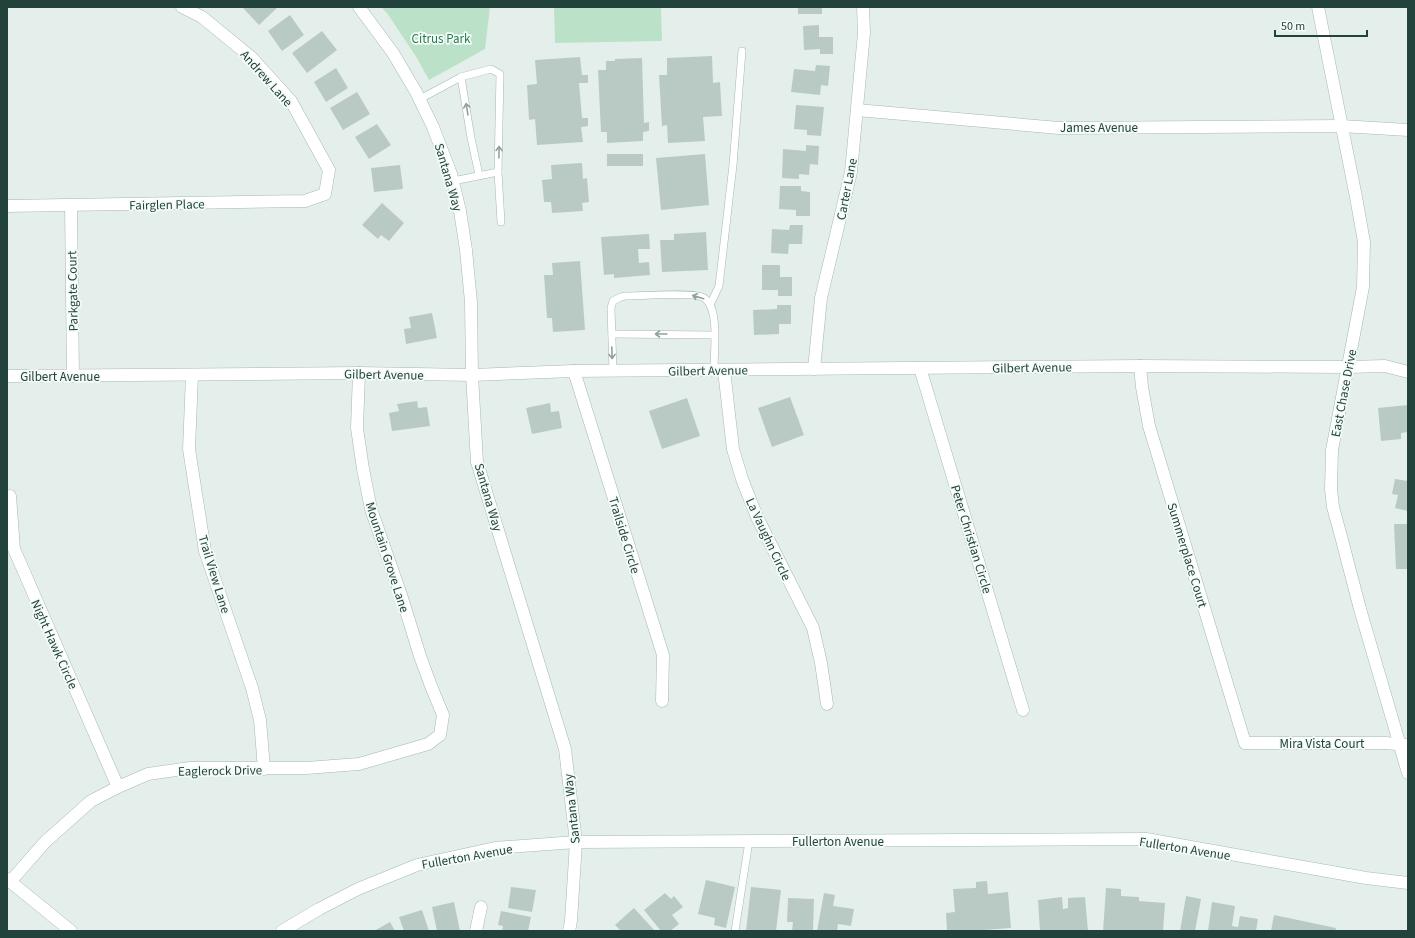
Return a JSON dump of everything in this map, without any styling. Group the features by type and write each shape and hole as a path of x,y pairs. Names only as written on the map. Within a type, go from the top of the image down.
{"street":[{"name":"Andrew Lane","path":"182,7 202,17 252,58 291,101 330,170 325,194"},
{"name":"Santana Way","path":"360,7 393,53 420,99 433,126 453,181 460,211 466,250 471,302 472,375 477,462 565,749 576,842 571,921 569,931"},
{"name":"Carter Lane","path":"814,369 820,298 851,172 864,33 863,7"},
{"name":"East Chase Drive","path":"1318,7 1364,242 1363,287 1332,450 1331,489 1333,506 1342,540 1403,744 1408,773"},
{"name":"James Avenue","path":"857,110 1059,128 1341,126 1408,130"},
{"name":"Fairglen Place","path":"7,206 305,202 325,194"},
{"name":"Parkgate Court","path":"71,206 73,376"},
{"name":"Gilbert Avenue","path":"7,376 359,373 472,375 574,371 1140,366 1385,366 1408,372"},
{"name":"Summerplace Court","path":"1140,366 1149,426 1245,743"},
{"name":"Peter Christian Circle","path":"920,368 1023,710"},
{"name":"La Vaughn Circle","path":"719,370 733,448 742,479 757,516 812,628 821,663 827,704"},
{"name":"Trailside Circle","path":"574,371 663,655 662,701"},
{"name":"Mountain Grove Lane","path":"359,373 357,428 371,509 402,598 420,656 443,715 440,735"},
{"name":"Trail View Lane","path":"192,375 189,449 205,551 252,688 260,720 264,769"},
{"name":"Night Hawk Circle","path":"10,496 14,549 118,787"},
{"name":"Eaglerock Drive","path":"8,880 68,820 91,802 118,787 148,774 190,768 306,768 358,764 428,744 440,735"},
{"name":"Mira Vista Court","path":"1245,743 1403,744"},
{"name":"Fullerton Avenue","path":"282,931 319,909 358,889 417,865 495,848 576,842 1146,840 1366,878 1408,883"},
{"path":"8,880 71,931"},
{"path":"476,931 481,907"}],"lane":[{"path":"710,305 719,286 733,165 742,51"},
{"path":"420,99 461,77 491,68 500,74 498,172 501,222"},
{"path":"461,77 479,175"},
{"path":"453,181 498,172"},
{"path":"613,371 611,304 613,301 620,297 695,295 706,299 710,305 714,320 714,335 719,370"},
{"path":"612,334 714,335"},
{"path":"735,931 749,841"}],"green space":[{"name":"Citrus Park","path":"381,7 490,7 485,49 429,80 417,58 387,13"},
{"path":"554,7 661,7 662,41 555,43"}],"building":[{"path":"242,7 278,7 259,25"},
{"path":"798,7 822,7 822,14 798,14"},
{"path":"290,15 304,35 282,51 268,31"},
{"path":"819,25 819,37 833,37 833,54 820,54 820,49 804,50 803,26"},
{"path":"322,31 337,50 307,73 292,53"},
{"path":"712,56 713,83 720,82 722,116 703,117 705,141 668,143 667,125 662,126 659,75 667,75 667,58"},
{"path":"580,57 582,75 588,75 588,83 579,83 582,118 588,118 588,126 581,127 583,142 537,145 535,119 529,120 527,85 537,84 535,60"},
{"path":"642,58 644,123 649,122 649,131 643,132 643,141 607,143 607,132 601,132 598,70 606,70 606,61 615,61 615,59"},
{"path":"816,65 830,66 828,86 821,85 820,95 791,92 794,69 815,71"},
{"path":"336,68 348,88 326,102 314,82"},
{"path":"357,92 370,114 343,130 330,108"},
{"path":"796,105 824,107 821,136 807,135 807,130 794,129"},
{"path":"377,124 391,145 369,159 355,137"},
{"path":"806,145 819,146 818,165 810,164 809,175 799,174 799,179 782,178 783,149 806,151"},
{"path":"607,154 643,154 643,166 607,166"},
{"path":"705,154 709,205 661,210 656,158"},
{"path":"582,163 583,179 587,178 589,202 582,203 583,211 552,213 551,202 544,202 542,180 552,179 551,165"},
{"path":"400,165 403,189 374,192 371,168"},
{"path":"780,186 801,186 801,191 810,192 810,216 796,216 796,210 779,209"},
{"path":"382,203 404,223 389,241 381,235 378,239 362,225"},
{"path":"790,225 803,225 802,244 789,244 788,254 771,253 772,229 789,230"},
{"path":"706,232 708,270 662,272 660,240 674,240 674,234"},
{"path":"649,234 650,249 638,249 639,263 649,262 650,275 614,278 614,274 604,275 601,237"},
{"path":"580,261 585,330 553,332 552,318 547,318 544,275 553,275 552,263"},
{"path":"762,265 780,265 780,277 792,277 792,296 778,296 778,290 762,290"},
{"path":"777,305 791,305 791,324 779,324 779,334 754,335 753,310 777,309"},
{"path":"432,313 437,338 406,344 404,329 411,328 409,317"},
{"path":"790,397 804,435 772,447 758,408"},
{"path":"687,398 700,436 662,449 649,411"},
{"path":"417,401 418,408 427,407 430,426 392,431 389,413 399,411 397,404"},
{"path":"550,403 551,412 559,411 562,428 532,434 526,408"},
{"path":"1408,405 1408,432 1401,433 1401,439 1381,441 1378,408"},
{"path":"1395,479 1408,481 1408,511 1395,508 1398,495 1392,494"},
{"path":"1394,524 1408,524 1408,569 1396,569"},
{"path":"706,880 735,887 726,928 714,925 715,918 698,914"},
{"path":"987,881 988,894 1008,892 1011,928 947,931 946,913 955,912 953,889 976,888 976,882"},
{"path":"511,887 536,890 532,912 508,908"},
{"path":"751,887 781,890 776,931 746,931"},
{"path":"1106,888 1121,889 1121,896 1139,897 1139,901 1165,903 1163,931 1103,931"},
{"path":"665,893 671,899 674,896 683,907 672,915 679,924 670,931 661,931 644,910"},
{"path":"824,893 835,895 833,906 854,909 851,926 838,924 837,931 817,931"},
{"path":"1186,896 1201,899 1195,931 1180,931"},
{"path":"1062,897 1063,909 1068,908 1068,898 1085,897 1088,931 1040,931 1038,900"},
{"path":"788,898 814,899 813,931 792,931 793,922 787,922"},
{"path":"454,902 460,931 437,931 432,907"},
{"path":"1212,902 1235,906 1232,926 1238,927 1240,916 1258,919 1256,931 1208,931"},
{"path":"634,908 655,931 621,931 615,925"},
{"path":"422,910 429,931 404,931 399,917"},
{"path":"501,911 531,917 528,931 502,931 503,926 498,925"},
{"path":"1274,915 1336,928 1335,931 1271,931"},
{"path":"390,922 395,931 374,931"}]}
